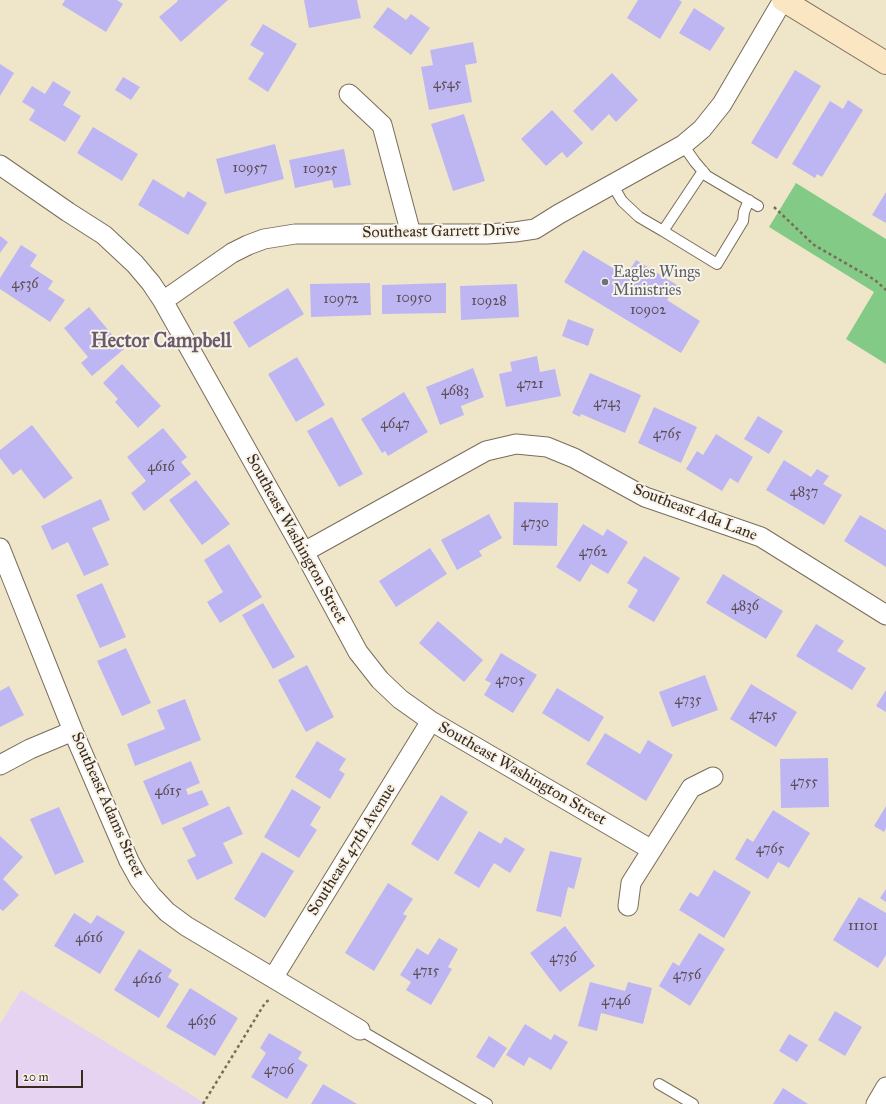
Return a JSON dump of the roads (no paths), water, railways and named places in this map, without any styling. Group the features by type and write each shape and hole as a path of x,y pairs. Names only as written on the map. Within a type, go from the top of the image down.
{"street":[{"path":"783,0 886,64"},
{"name":"Southeast Garrett Drive","path":"163,301 232,253 264,239 295,234 487,234 534,229 683,145 702,129 722,104 783,0"},
{"path":"349,94 382,125 412,234"},
{"name":"Southeast Washington Street","path":"0,164 68,212 104,235 135,264 151,284 163,301 304,552 358,652 380,680 400,699 431,721 652,850"},
{"name":"Southeast Ada Lane","path":"304,552 486,451 516,444 547,447 574,458 645,497 761,537 886,615"},
{"name":"Southeast Adams Street","path":"0,548 73,731 129,861 151,895 167,912 186,926 360,1030"},
{"name":"Southeast 47th Avenue","path":"279,981 431,721"},
{"path":"0,765 30,749 73,731"},
{"path":"628,906 631,883 691,788 713,777"},
{"path":"876,1104 886,1087"}],"lane":[{"path":"612,184 622,202 639,217 717,264 743,221 744,212 753,203 707,176 683,145"},
{"path":"663,231 703,171"},
{"path":"360,1030 487,1104"},
{"path":"659,1084 693,1104"}],"place":[{"name":"Eagles Wings Ministries","path":"605,282"}],"district":[{"name":"Hector Campbell","path":"161,342"}]}
